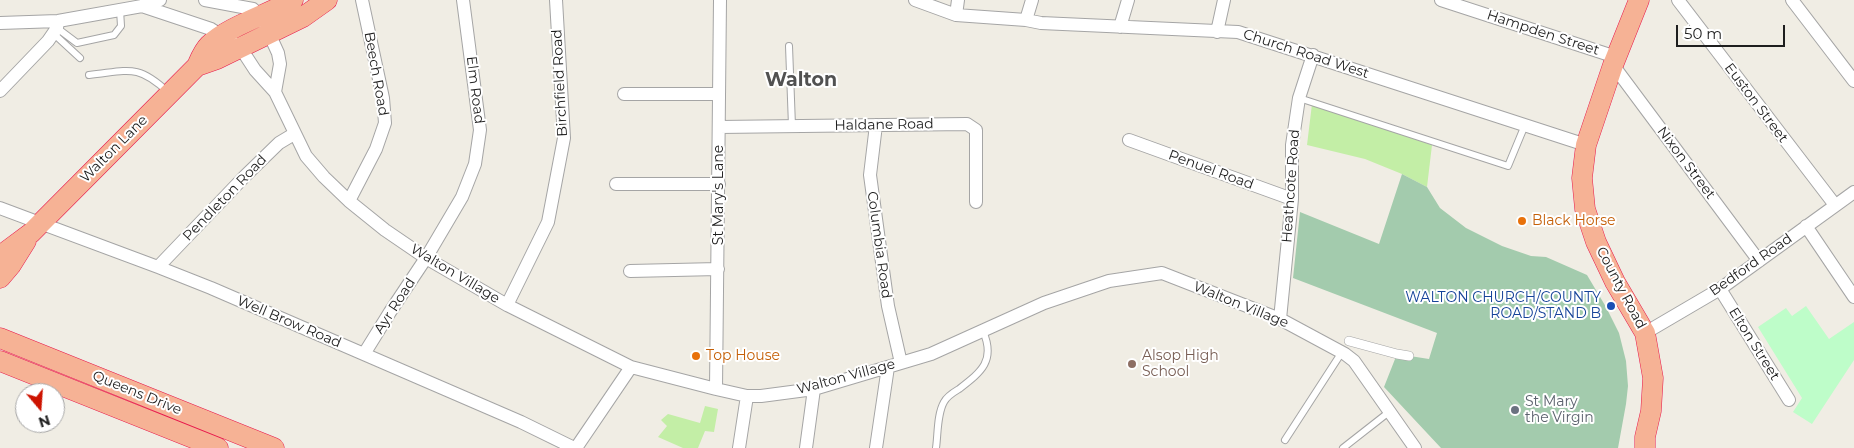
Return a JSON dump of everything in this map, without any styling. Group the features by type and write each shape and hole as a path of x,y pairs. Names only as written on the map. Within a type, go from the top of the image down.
{"highway":[{"name":"Walton Lane","path":"197,66 217,59 240,47 293,0"},
{"name":"Walton Lane","path":"0,256 36,228 197,66 209,44 223,35 265,24 303,17 327,0"},
{"name":"County Road","path":"1639,0 1615,61 1586,145 1582,178 1585,209 1596,242 1615,282 1645,332 1653,378 1651,411 1643,444"},
{"name":"Walton Lane","path":"0,278 11,266 36,228"},
{"name":"Queens Drive","path":"0,338 274,448"},
{"name":"Queens Drive","path":"0,361 218,448"}],"street":[{"path":"0,23 56,28 120,10 142,6 156,0"},
{"path":"205,0 253,8 265,24 278,54 280,64 275,92"},
{"name":"Beech Road","path":"349,201 376,149 385,123 383,98 362,0"},
{"name":"Elm Road","path":"426,258 462,197 474,164 480,130 463,0"},
{"name":"Birchfield Road","path":"507,305 548,222 564,138 556,0"},
{"name":"St Mary's Lane","path":"716,390 720,0"},
{"name":"Church Road West","path":"915,0 956,14 1041,23 1238,32 1586,145"},
{"path":"956,14 958,0"},
{"path":"1026,20 1032,0"},
{"path":"1120,26 1128,0"},
{"path":"1216,32 1224,0"},
{"name":"Hampden Street","path":"1441,0 1615,61"},
{"name":"Euston Street","path":"1678,0 1835,205"},
{"path":"1792,0 1854,81"},
{"path":"142,6 186,19 223,35 240,47"},
{"path":"0,91 6,80 56,28"},
{"name":"Walton Village","path":"240,47 255,70 275,92 306,156 349,201 385,230 426,258 507,305 632,367 716,390 747,396 814,389 931,354 1044,303 1100,284 1162,272 1280,319 1342,352 1354,361 1415,448"},
{"name":"Heathcote Road","path":"1280,319 1292,199 1292,145 1299,98 1313,55"},
{"name":"Nixon Street","path":"1615,61 1759,261"},
{"path":"624,94 719,94"},
{"name":"Haldane Road","path":"719,127 967,124 976,130 976,202"},
{"name":"Columbia Road","path":"876,125 870,175 889,312 901,363"},
{"name":"Pendleton Road","path":"158,267 245,176 279,143 294,134"},
{"name":"Penuel Road","path":"1129,140 1292,199"},
{"path":"616,184 719,184"},
{"name":"Bedford Road","path":"1645,332 1720,289 1854,192"},
{"name":"Well Brow Road","path":"0,208 36,228 158,267 521,422 575,448"},
{"path":"1806,226 1854,297"},
{"name":"Ayr Road","path":"364,354 426,258"},
{"path":"630,271 718,269"},
{"name":"Elton Street","path":"1720,289 1789,400"},
{"path":"1349,341 1409,356"},
{"path":"575,448 632,367"},
{"path":"876,448 888,367"},
{"path":"806,448 814,389"},
{"path":"739,448 747,396"}],"lane":[{"path":"56,28 77,43 114,35 121,26 120,10"},
{"path":"56,28 80,58"},
{"path":"789,46 792,126"},
{"path":"89,75 133,70 150,77 169,94"},
{"path":"1299,98 1508,166 1525,124"},
{"path":"936,448 940,413 945,400 978,374 986,365 988,346 983,331"},
{"path":"1285,440 1342,352"},
{"path":"1343,448 1389,412"}],"green space":[{"path":"1312,104 1432,145 1427,187 1402,174 1365,159 1307,145"},
{"path":"1402,174 1427,187 1440,208 1466,228 1502,246 1531,256 1546,257 1587,275 1619,333 1626,361 1628,386 1618,448 1441,448 1384,387 1397,354 1429,359 1437,333 1293,278 1300,212 1379,244"},
{"path":"1806,306 1829,339 1854,322 1854,360 1812,424 1793,412 1802,398 1758,327 1786,308 1792,316"},
{"path":"705,406 718,409 714,432 705,431 698,448 683,448 658,437 667,426 661,420 668,414 700,423"}],"place":[{"name":"Black Horse","path":"1522,221"},
{"name":"WALTON CHURCH/COUNTY ROAD/STAND B","path":"1611,306"},
{"name":"Top House","path":"696,356"},
{"name":"Alsop High School","path":"1132,364"},
{"name":"St Mary the Virgin","path":"1515,410"}],"district":[{"name":"Walton","path":"801,80"}]}
